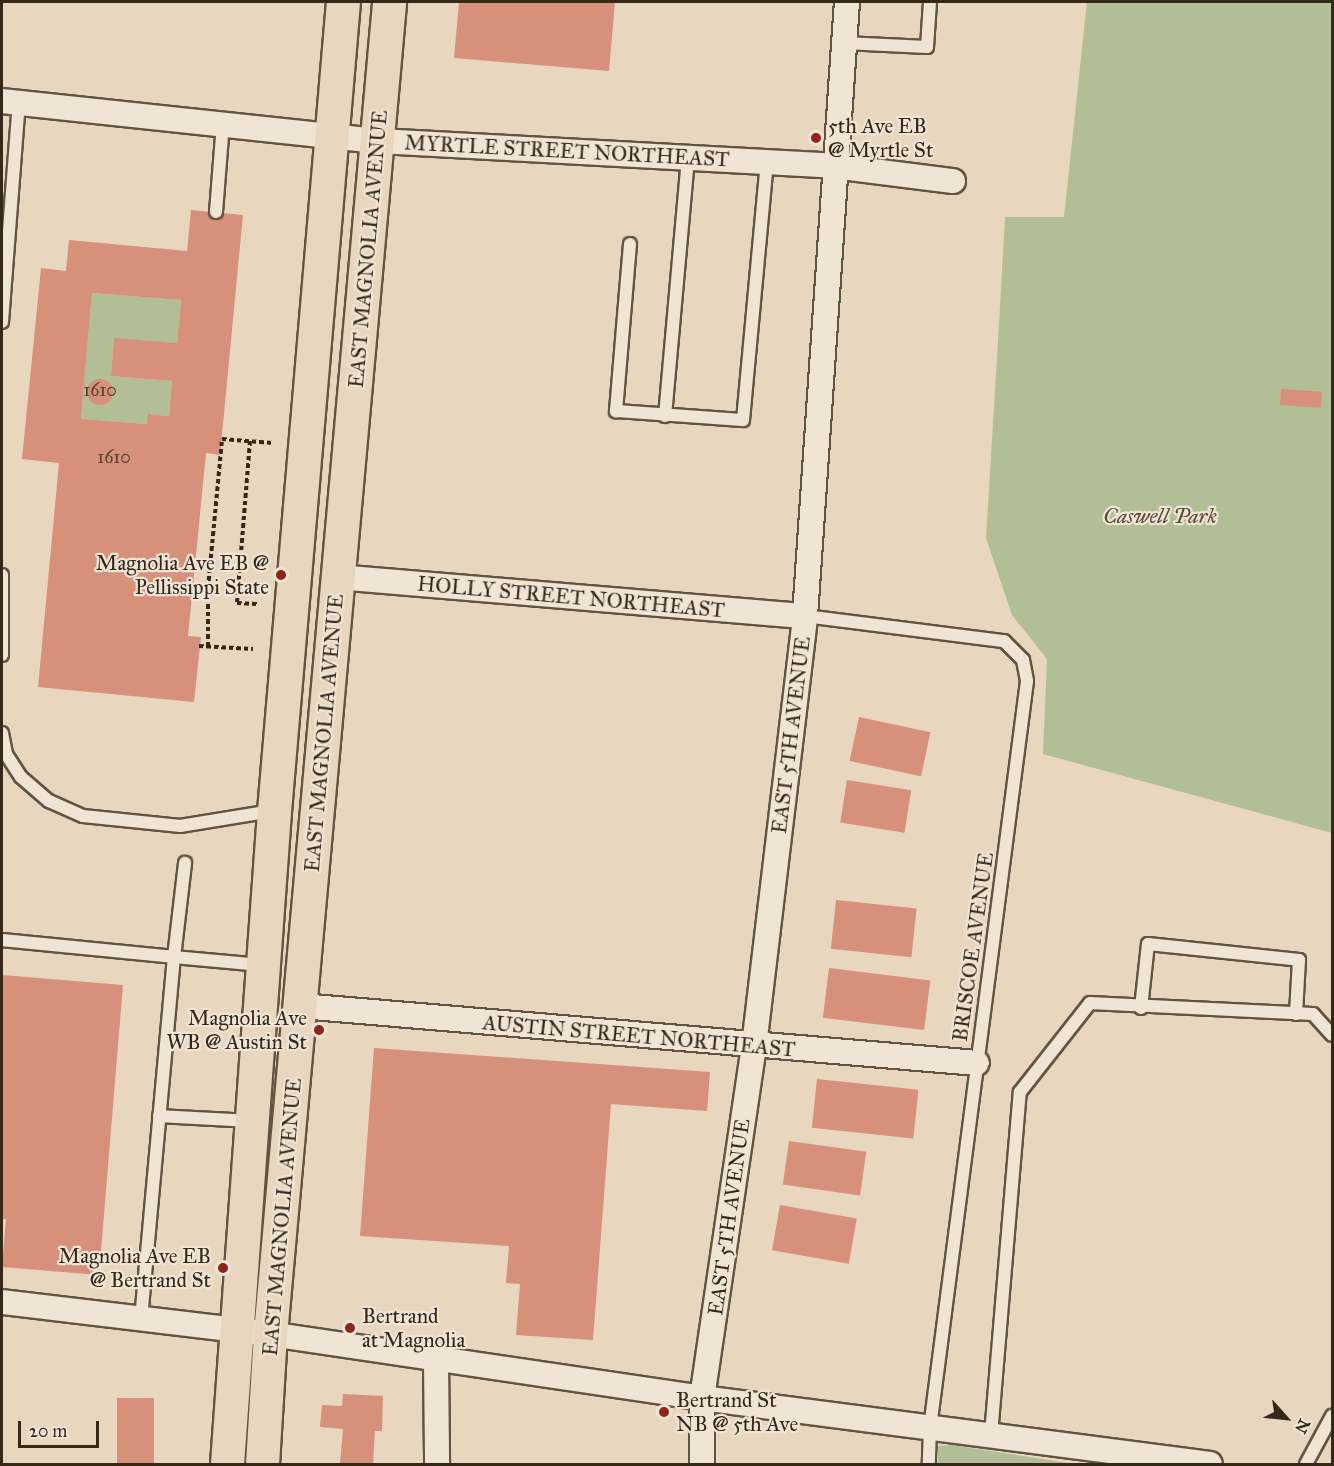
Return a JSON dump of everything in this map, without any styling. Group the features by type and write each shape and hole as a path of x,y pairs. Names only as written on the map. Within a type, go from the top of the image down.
{"main road":[{"name":"EAST MAGNOLIA AVENUE","path":"227,1464 234,1331 252,1121 274,811 343,2"},
{"name":"EAST MAGNOLIA AVENUE","path":"262,1464 270,1334 301,1006 337,578 379,141 389,2"}],"street":[{"name":"EAST 5TH AVENUE","path":"702,1464 702,1398 754,1046 805,616 847,2"},
{"name":"MYRTLE STREET NORTHEAST","path":"10,102 379,141 834,166 953,181"},
{"name":"HOLLY STREET NORTHEAST","path":"337,578 805,616"},
{"name":"AUSTIN STREET NORTHEAST","path":"301,1006 977,1063"},
{"path":"2,1302 270,1334 702,1398 1210,1464"},
{"path":"436,1360 437,1464"}],"lane":[{"path":"844,43 927,47 930,2"},
{"path":"2,322 10,102"},
{"path":"216,212 223,124"},
{"path":"665,416 688,158"},
{"path":"630,244 616,411 743,420 767,162"},
{"path":"2,575 2,655"},
{"name":"BRISCOE AVENUE","path":"805,616 977,635 1004,641 1023,660 1026,681 1021,739 930,1428 929,1464"},
{"path":"2,733 6,754 21,777 49,801 83,816 180,826 274,811"},
{"path":"141,1319 174,957 185,862"},
{"path":"2,940 262,966"},
{"path":"1141,1008 1148,944 1299,960 1296,1014"},
{"path":"991,1435 1020,1092 1090,1003 1141,1008 1313,1014 1332,1035"},
{"path":"159,1116 252,1121"},
{"path":"1306,1464 1332,1416"}],"path":[{"path":"208,646 208,588 222,439 273,443"},
{"path":"250,441 237,603 257,604"},
{"path":"200,646 253,649"}],"green space":[{"name":"Caswell Park","path":"1087,2 1332,2 1332,833 1043,754 1047,659 1012,615 986,538 1005,217 1064,217"},
{"path":"92,293 181,300 177,343 114,339 111,376 172,381 169,416 149,414 147,424 81,419"},
{"path":"952,1445 1075,1464 938,1464 937,1446"}],"building":[{"path":"459,2 615,2 609,71 454,58"},
{"path":"191,210 243,215 220,455 206,453 188,636 201,637 194,702 38,687 59,463 22,459 41,268 66,271 69,240 187,251","holes":["92,293 181,300 177,343 114,338 111,376 172,381 169,416 148,414 147,424 81,419"]},
{"path":"100,379 109,383 113,392 109,401 100,405 91,401 87,392 91,383"},
{"path":"1281,389 1322,392 1321,408 1280,405"},
{"path":"859,717 930,732 921,776 850,761"},
{"path":"847,780 911,790 904,833 840,822"},
{"path":"836,900 917,908 911,957 831,949"},
{"path":"829,968 930,980 924,1030 823,1018"},
{"path":"2,975 123,985 99,1275 2,1267 6,1219 2,1219"},
{"path":"374,1048 710,1072 707,1111 611,1104 593,1340 516,1335 520,1284 506,1283 509,1246 360,1236"},
{"path":"817,1079 918,1090 913,1138 812,1128"},
{"path":"789,1141 866,1152 860,1195 783,1185"},
{"path":"780,1205 857,1219 849,1264 772,1250"},
{"path":"343,1394 383,1396 382,1431 375,1431 373,1464 340,1464 343,1429 320,1427 322,1405 342,1406"},
{"path":"117,1398 154,1398 154,1464 117,1464"}],"place":[{"name":"5th Ave EB @ Myrtle St","path":"816,138"},
{"name":"Magnolia Ave EB @ Pellissippi State","path":"281,575"},
{"name":"Magnolia Ave WB @ Austin St","path":"319,1030"},
{"name":"Magnolia Ave EB @ Bertrand St","path":"223,1268"},
{"name":"Bertrand at Magnolia","path":"350,1328"},
{"name":"Bertrand St NB @ 5th Ave","path":"664,1412"}]}
